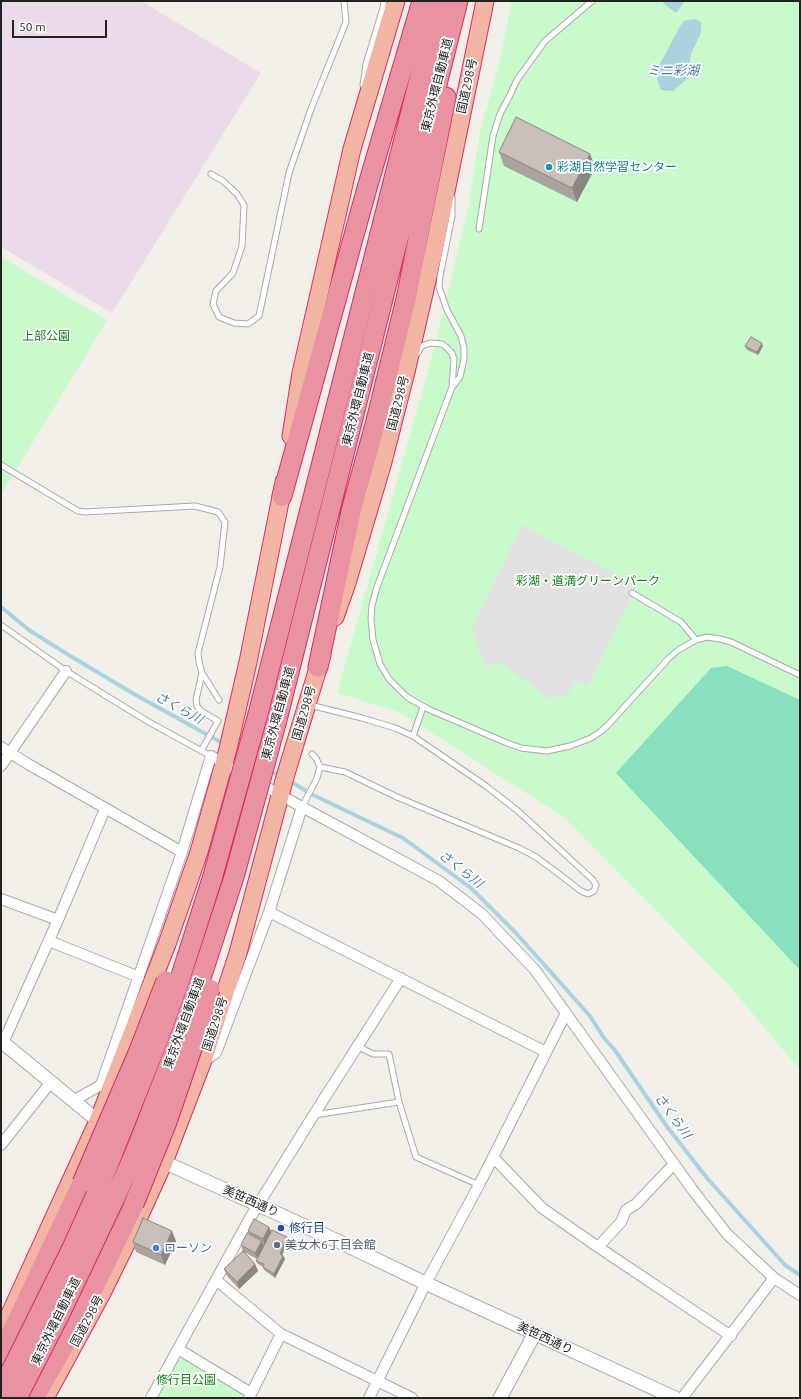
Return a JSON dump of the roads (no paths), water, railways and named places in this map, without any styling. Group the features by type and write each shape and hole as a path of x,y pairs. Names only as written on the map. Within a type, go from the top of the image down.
{"highway":[{"path":"1,1334 98,1121 167,944 198,852 223,752 248,662 282,496 301,373 352,149 396,1"},
{"path":"282,496 394,92 422,1"},
{"name":"東京外環自動車道","path":"1,1390 72,1248 99,1188 128,1117 179,982 227,828 260,706 439,1"},
{"name":"東京外環自動車道","path":"17,1398 83,1267 136,1150 199,984 234,877 279,712 458,1"},
{"path":"318,667 352,507 375,425 406,299 444,112 462,1"},
{"name":"国道298号","path":"45,1398 101,1295 164,1162 202,1063 238,953 283,787 318,667 363,533 383,462 406,372 434,250 485,1"},
{"path":"1,1355 82,1183 138,1053 202,887 227,828"},
{"path":"34,1398 66,1342 101,1273 134,1204 164,1129 195,1040 211,985 224,933 234,877"}],"street":[{"path":"1,766 66,671"},
{"path":"1,747 105,809 182,852"},
{"path":"73,1101 101,1085 182,852 223,752 283,787 303,804 439,881 482,914 535,970 692,1189 728,1234 774,1278 800,1295"},
{"path":"202,1063 216,1053 269,912 303,804"},
{"path":"2,1042 58,920 105,809"},
{"path":"1,899 58,920"},
{"path":"269,912 546,1052"},
{"path":"48,941 139,977"},
{"path":"151,1398 258,1204 312,1116 401,978"},
{"path":"369,1398 426,1283 493,1157 566,1013"},
{"name":"美笹西通り","path":"2,1042 98,1121 164,1162 258,1204 675,1398"},
{"path":"1,1145 51,1082"},
{"path":"493,1157 542,1208 598,1248 731,1336"},
{"path":"598,1248 621,1222 626,1210 636,1204 674,1164"},
{"path":"682,1398 774,1278"},
{"path":"216,1280 281,1334 412,1398"},
{"path":"500,1398 534,1332"},
{"path":"178,1349 250,1396 281,1334"}],"lane":[{"path":"211,174 223,181 237,194 244,205 242,246 233,274 216,291 214,304 219,317 234,323 248,324 259,316 289,173 311,110 346,22 344,1"},
{"path":"362,87 366,64 384,1"},
{"path":"479,229 493,136 500,114 518,80 545,41 592,1"},
{"path":"352,149 360,103"},
{"path":"453,186 454,149"},
{"path":"452,387 460,377 464,359 464,348 461,336 447,310 439,287 452,216 453,194"},
{"path":"406,372 422,346 430,343 442,344 452,353 454,359 452,387 377,587 372,605 372,640 377,656 383,670 398,689 408,697 423,707 521,748 547,751 570,746 591,738 600,732 668,658 678,650 696,640 707,637 731,642 800,675"},
{"path":"1,465 78,511 85,512 195,506 218,512 225,522 220,567 198,653 202,673 219,700"},
{"path":"632,593 681,622 687,627 696,640"},
{"path":"1,625 66,671 147,721 201,751 223,752"},
{"path":"201,751 218,721 206,714 197,706 196,700 202,673"},
{"path":"307,705 362,718 395,728 412,736 486,786 518,811 593,880 596,884 594,891 588,894 581,891 536,858 519,848 397,797 345,772 320,767"},
{"path":"412,736 423,707"},
{"path":"303,804 317,778 320,767 316,758 312,754"},
{"path":"357,1046 373,1054 389,1054 400,1102 416,1158 479,1184"},
{"path":"312,1116 400,1102"}],"water":[{"path":"664,1 685,1 676,13 663,3"},
{"name":"ミニ彩湖","path":"694,19 701,22 701,33 691,54 688,78 673,91 661,90 655,73 683,21"}],"waterway":[{"name":"さくら川","path":"1,607 29,630 67,654 134,694 224,744"},
{"name":"さくら川","path":"268,770 282,777"},
{"name":"さくら川","path":"288,780 313,795 403,838 471,888 515,932 590,1016 668,1128 707,1178 785,1265 800,1275"}],"place":[{"name":"彩湖自然学習センター","path":"549,167"},
{"name":"修行目","path":"281,1228"},
{"name":"美女木6丁目会館","path":"277,1245"},
{"name":"ローソン","path":"156,1248"}],"park label":[{"name":"上部公園","path":"46,336"},
{"name":"彩湖・道満グリーンパーク","path":"588,581"},
{"name":"修行目公園","path":"186,1380"}]}
